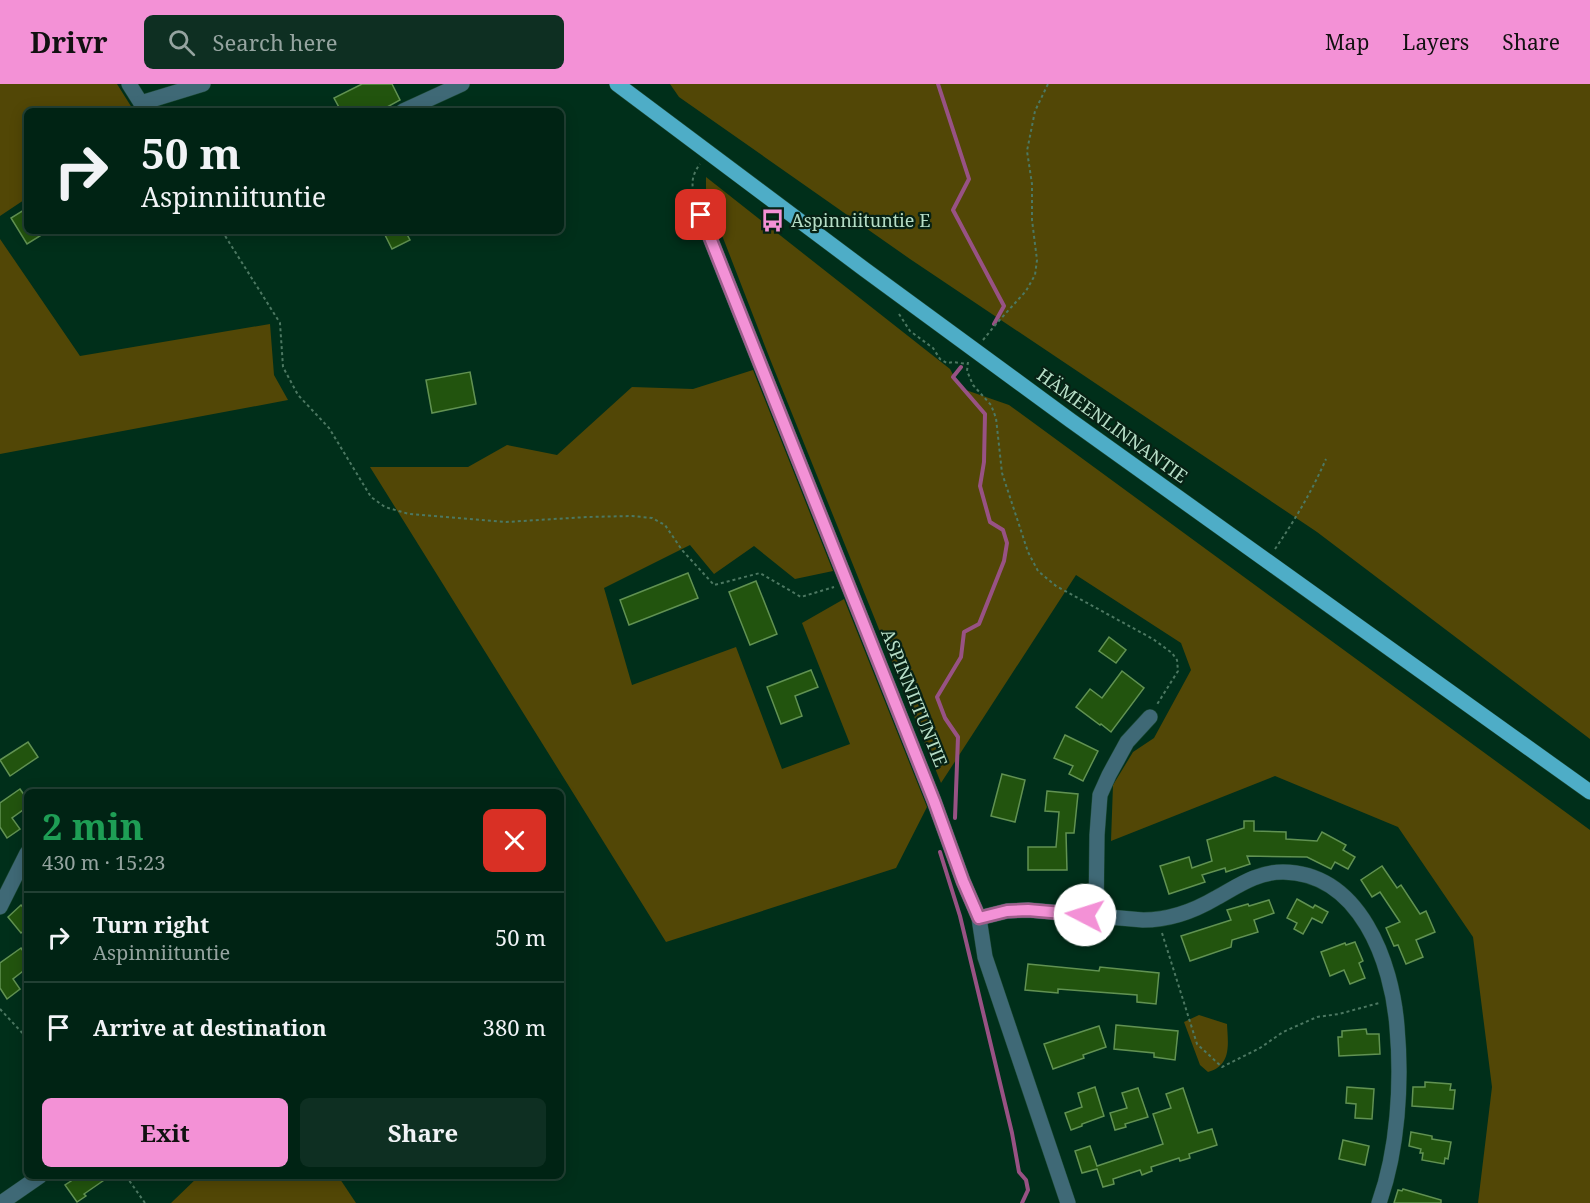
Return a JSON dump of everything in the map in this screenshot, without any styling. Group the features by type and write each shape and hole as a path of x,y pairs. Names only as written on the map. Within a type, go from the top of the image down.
{"main road":[{"name":"HÄMEENLINNANTIE","path":"617,84 957,338 1590,792"}],"street":[{"path":"129,84 144,107 203,84"},
{"path":"410,108 462,84"},
{"name":"ASPINNIITUNTIE","path":"701,215 979,918 985,957 1068,1203"},
{"path":"1096,916 1100,795 1127,742 1150,717"},
{"path":"0,908 24,860"},
{"path":"979,918 1007,911 1028,910 1160,920 1194,909 1251,878 1268,873 1300,874 1321,881 1343,895 1364,919 1384,962 1397,1026 1399,1083 1393,1146 1379,1203"},
{"path":"1,1203 36,1179"}],"path":[{"path":"982,341 1026,291 1035,275 1037,260 1028,151 1035,111 1048,84"},
{"path":"701,163 695,172 692,187 701,215"},
{"path":"224,234 280,322 283,368 298,395 329,428 371,497 385,507 409,514 506,522 587,517 652,518 665,525 682,550 714,585 760,573 801,597 848,583"},
{"path":"894,306 909,331 933,348 940,359 947,363 967,364 967,371 973,385 991,405 996,418 1002,473 1028,552 1038,571 1056,586 1153,639 1172,653 1177,660 1178,671 1150,717"},
{"path":"1267,561 1296,518 1326,459"},
{"path":"1160,928 1197,1044 1222,1066 1260,1047 1283,1032 1317,1017 1339,1014 1393,999"},
{"path":"0,1009 24,1035"},
{"path":"128,1179 145,1203"}],"shaded area":[{"path":"0,84 117,84 132,108 24,108 24,200 0,216"},
{"path":"670,84 1590,84 1590,739 1317,532 910,259 679,97"},
{"path":"706,177 950,369 960,388 1009,405 1590,830 1590,1203 1478,1203 1492,1087 1473,937 1398,827 1275,776 1111,841 1113,785 1133,752 1154,738 1191,670 1181,643 1076,575 941,783 706,194"},
{"path":"0,239 80,356 270,324 274,375 288,400 0,454"},
{"path":"753,370 833,571 795,579 754,546 714,574 690,545 604,588 632,685 736,647 782,769 850,744 802,623 844,599 927,807 896,868 666,942 370,467 468,467 507,445 557,455 632,387 693,389"},
{"path":"1199,1015 1227,1024 1228,1046 1225,1059 1216,1069 1208,1072 1200,1065 1184,1022"},
{"path":"196,1179 340,1179 356,1203 171,1203"}],"building":[{"path":"362,84 392,84 400,100 385,108 339,108 334,98"},
{"path":"24,210 24,234 43,234 27,244 11,218"},
{"path":"384,234 407,234 410,240 392,249"},
{"path":"470,372 476,404 432,413 426,380"},
{"path":"688,573 698,598 629,625 620,600"},
{"path":"756,581 777,634 750,645 729,592"},
{"path":"1109,637 1126,650 1116,663 1099,651"},
{"path":"811,670 818,687 795,696 802,716 781,724 767,687"},
{"path":"1122,671 1144,688 1111,732 1076,707 1090,689 1102,698"},
{"path":"1065,735 1098,751 1083,781 1069,774 1073,766 1054,758"},
{"path":"28,742 38,757 10,776 0,760"},
{"path":"1002,774 1025,780 1015,822 991,816"},
{"path":"20,789 24,795 24,809 12,818 20,829 7,838 0,827 0,803"},
{"path":"1047,791 1078,794 1074,833 1066,833 1067,870 1028,870 1028,847 1056,847 1059,812 1045,811"},
{"path":"1244,821 1254,821 1254,831 1286,832 1286,839 1317,841 1322,832 1346,845 1343,850 1355,857 1348,869 1335,862 1331,869 1307,857 1247,856 1250,864 1226,872 1225,868 1202,875 1205,882 1169,894 1160,866 1189,857 1192,868 1212,861 1207,840 1244,828"},
{"path":"1382,866 1397,888 1401,885 1420,914 1426,911 1435,932 1416,940 1423,957 1406,964 1398,945 1394,946 1386,928 1400,922 1380,892 1372,897 1361,880"},
{"path":"1297,899 1313,908 1315,905 1328,912 1322,923 1312,918 1303,934 1294,929 1297,923 1287,918"},
{"path":"1269,900 1274,913 1254,920 1258,932 1232,940 1231,947 1190,961 1181,936 1231,920 1227,910"},
{"path":"21,905 24,908 24,930 21,933 8,917"},
{"path":"1355,942 1363,961 1359,963 1365,978 1350,984 1344,970 1330,976 1321,952 1345,943 1346,945"},
{"path":"21,948 24,952 24,970 13,979 20,989 7,999 0,988 0,963"},
{"path":"1028,964 1099,971 1100,967 1159,973 1156,1004 1137,1002 1137,995 1058,989 1058,993 1025,990"},
{"path":"1116,1025 1178,1031 1175,1060 1154,1057 1154,1053 1114,1049"},
{"path":"1099,1026 1106,1047 1053,1069 1044,1044"},
{"path":"1366,1029 1367,1034 1379,1034 1380,1054 1339,1056 1338,1037 1342,1037 1342,1031"},
{"path":"1425,1082 1451,1084 1450,1090 1455,1090 1453,1109 1412,1106 1413,1087 1425,1087"},
{"path":"1095,1087 1104,1116 1071,1130 1065,1113 1082,1107 1078,1093"},
{"path":"1347,1087 1374,1089 1372,1119 1355,1118 1356,1104 1346,1103"},
{"path":"1138,1088 1148,1117 1125,1124 1126,1127 1115,1130 1110,1113 1127,1108 1122,1093"},
{"path":"1183,1088 1198,1133 1212,1129 1217,1145 1189,1154 1190,1158 1180,1161 1179,1158 1151,1167 1152,1171 1142,1175 1140,1170 1113,1179 1114,1184 1103,1187 1097,1169 1082,1173 1075,1151 1090,1146 1097,1166 1163,1144 1153,1114 1171,1108 1166,1094"},
{"path":"1411,1132 1451,1142 1448,1159 1445,1158 1444,1164 1422,1160 1421,1149 1409,1146"},
{"path":"1343,1140 1369,1146 1365,1165 1339,1159"},
{"path":"70,1179 106,1179 84,1194 86,1196 77,1202 65,1185 71,1181"},
{"path":"1403,1189 1441,1200 1441,1203 1394,1203 1398,1190"}],"waterway":[{"path":"938,84 969,179 953,210 1004,306 994,324"},
{"path":"955,818 958,737 945,718 937,697 961,657 964,632 979,624 1004,561 1007,543 1003,530 990,522 980,486 984,462 985,414 953,377 961,367"},
{"path":"940,852 960,916 1012,1133 1019,1172 1026,1180 1028,1190 1022,1203"}],"place":[{"name":"Aspinniituntie E","path":"773,221"}],"route":[{"path":"701,215 979,918 1007,911 1028,910 1085,915"}]}
